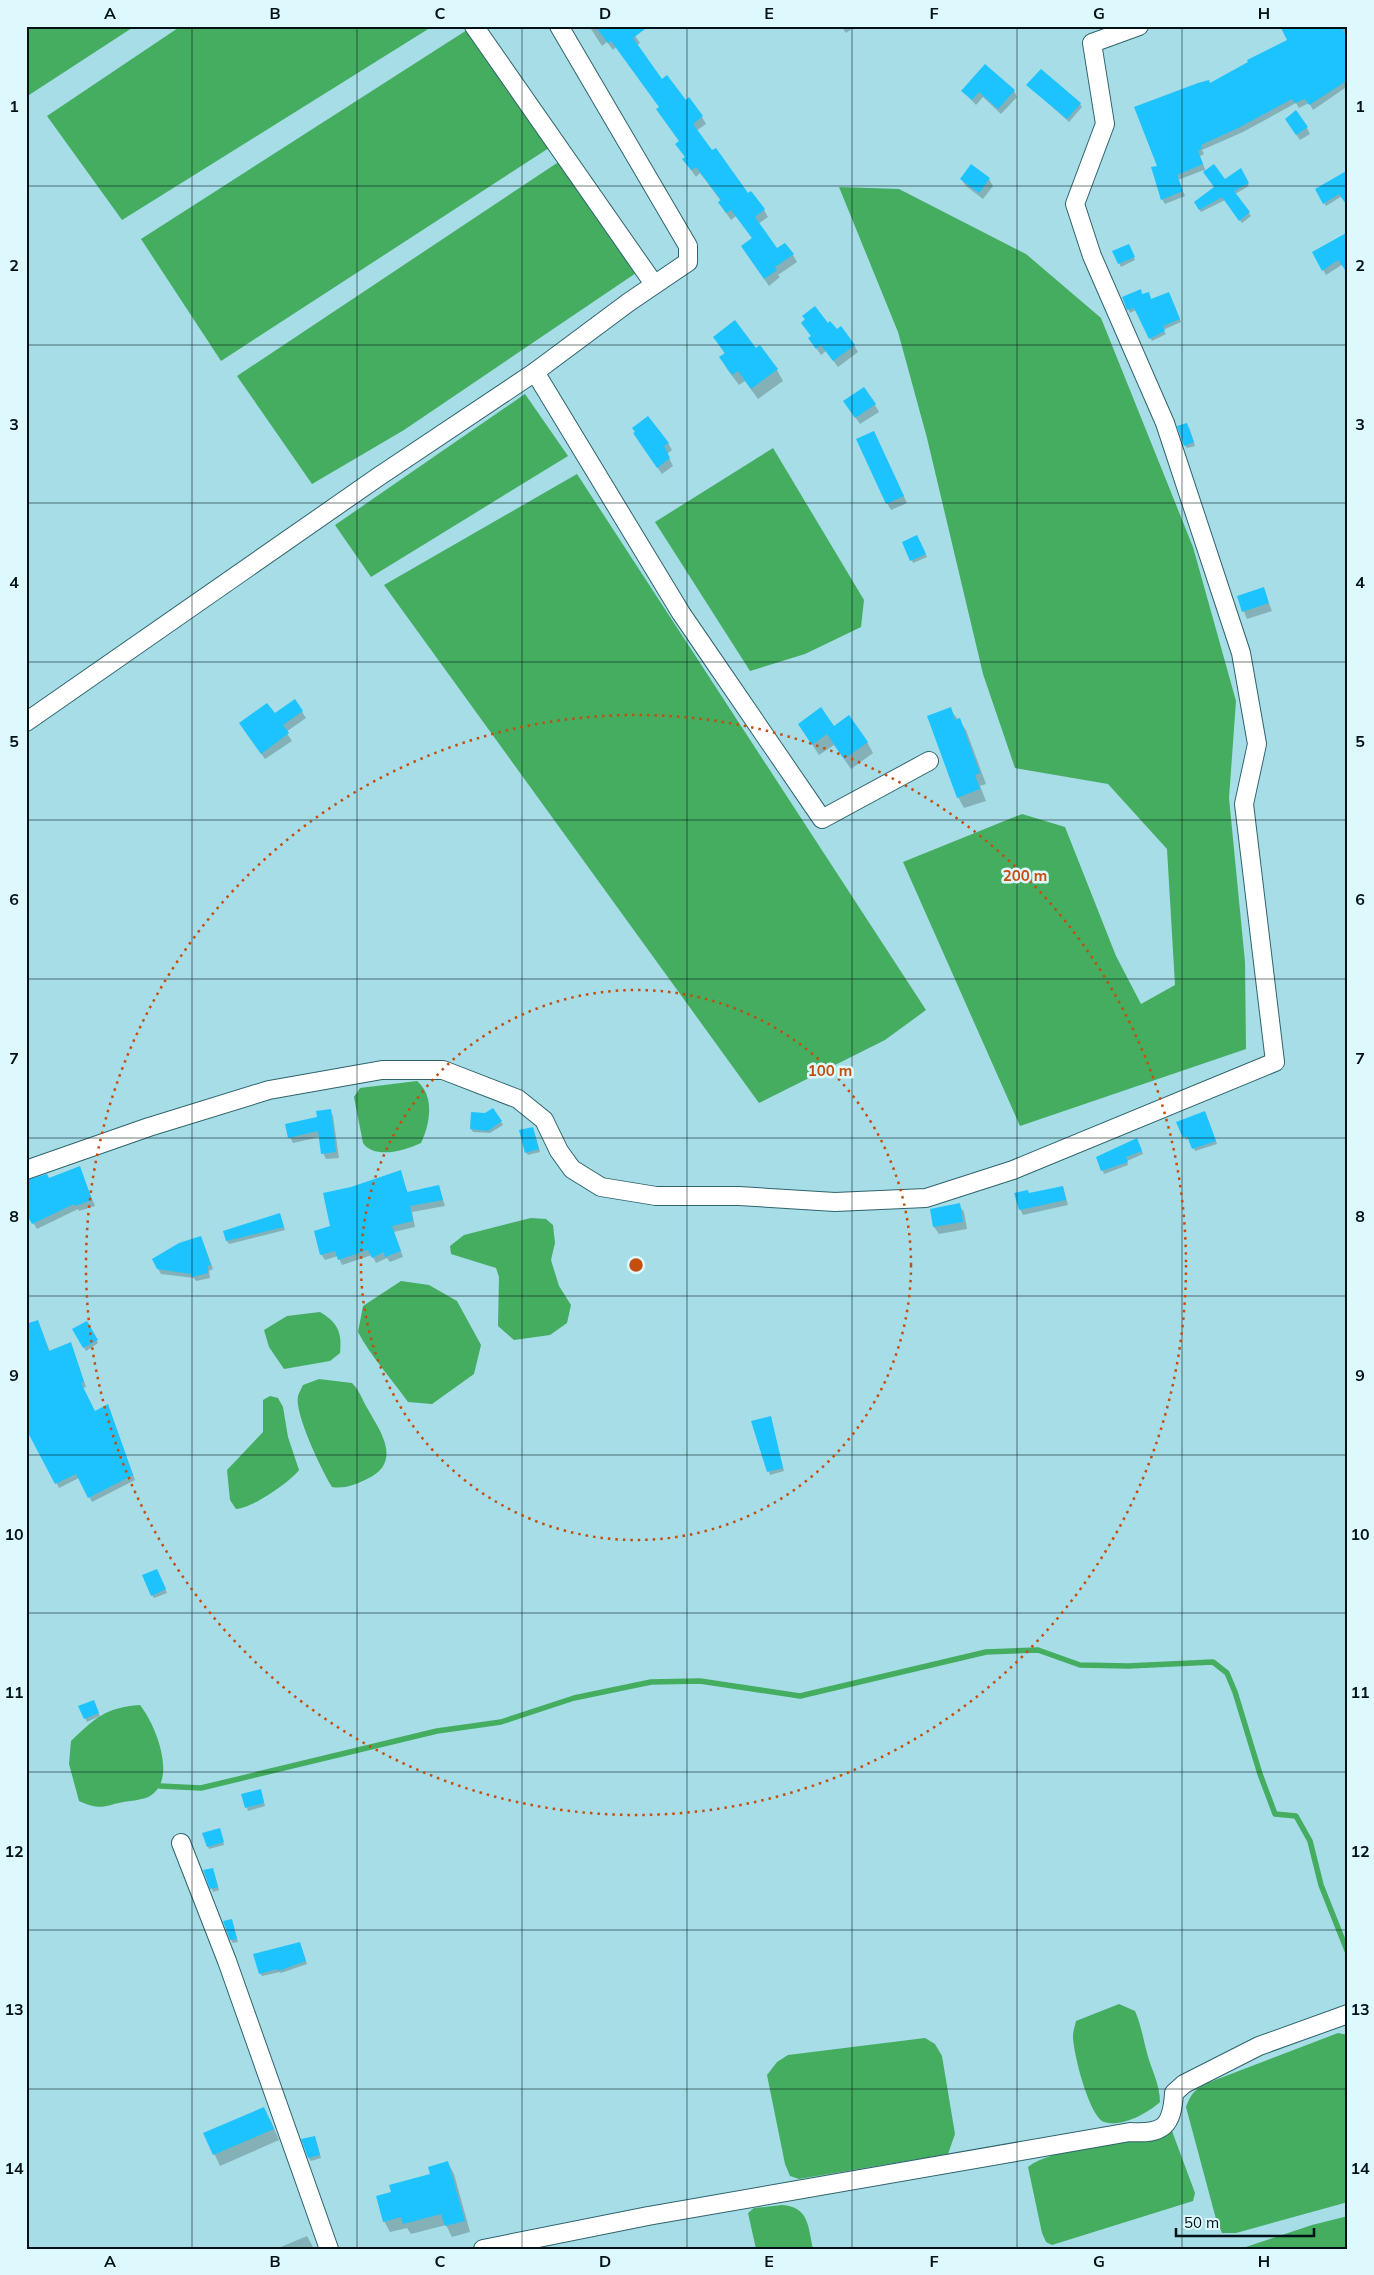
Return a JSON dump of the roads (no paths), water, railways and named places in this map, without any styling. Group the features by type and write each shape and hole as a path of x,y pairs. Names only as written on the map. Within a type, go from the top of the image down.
{"street":[{"path":"474,26 654,284"},
{"path":"26,722 378,477 535,372 654,284 688,262 688,246 559,26"},
{"path":"26,1170 149,1127 269,1090 382,1070 443,1070 518,1100 544,1120 559,1151 572,1169 601,1186 656,1196 739,1196 835,1202 926,1198 1012,1170 1274,1062 1244,804 1257,744 1241,653 1166,424 1092,256 1075,204 1105,124 1092,43 1140,26"},
{"path":"535,372 681,613 822,819 929,761"},
{"path":"181,1843 227,1961 329,2249"},
{"path":"483,2249 971,2158 1130,2132 1152,2133 1166,2124 1173,2107 1174,2093 1184,2084 1259,2046 1348,2014"}],"waterway":[{"path":"160,1786 201,1788 437,1731 501,1722 574,1698 651,1682 700,1681 800,1696 986,1652 1038,1650 1080,1665 1128,1666 1213,1662 1227,1673 1235,1692 1260,1774 1275,1814 1296,1816 1310,1841 1321,1885 1348,1953"}]}
